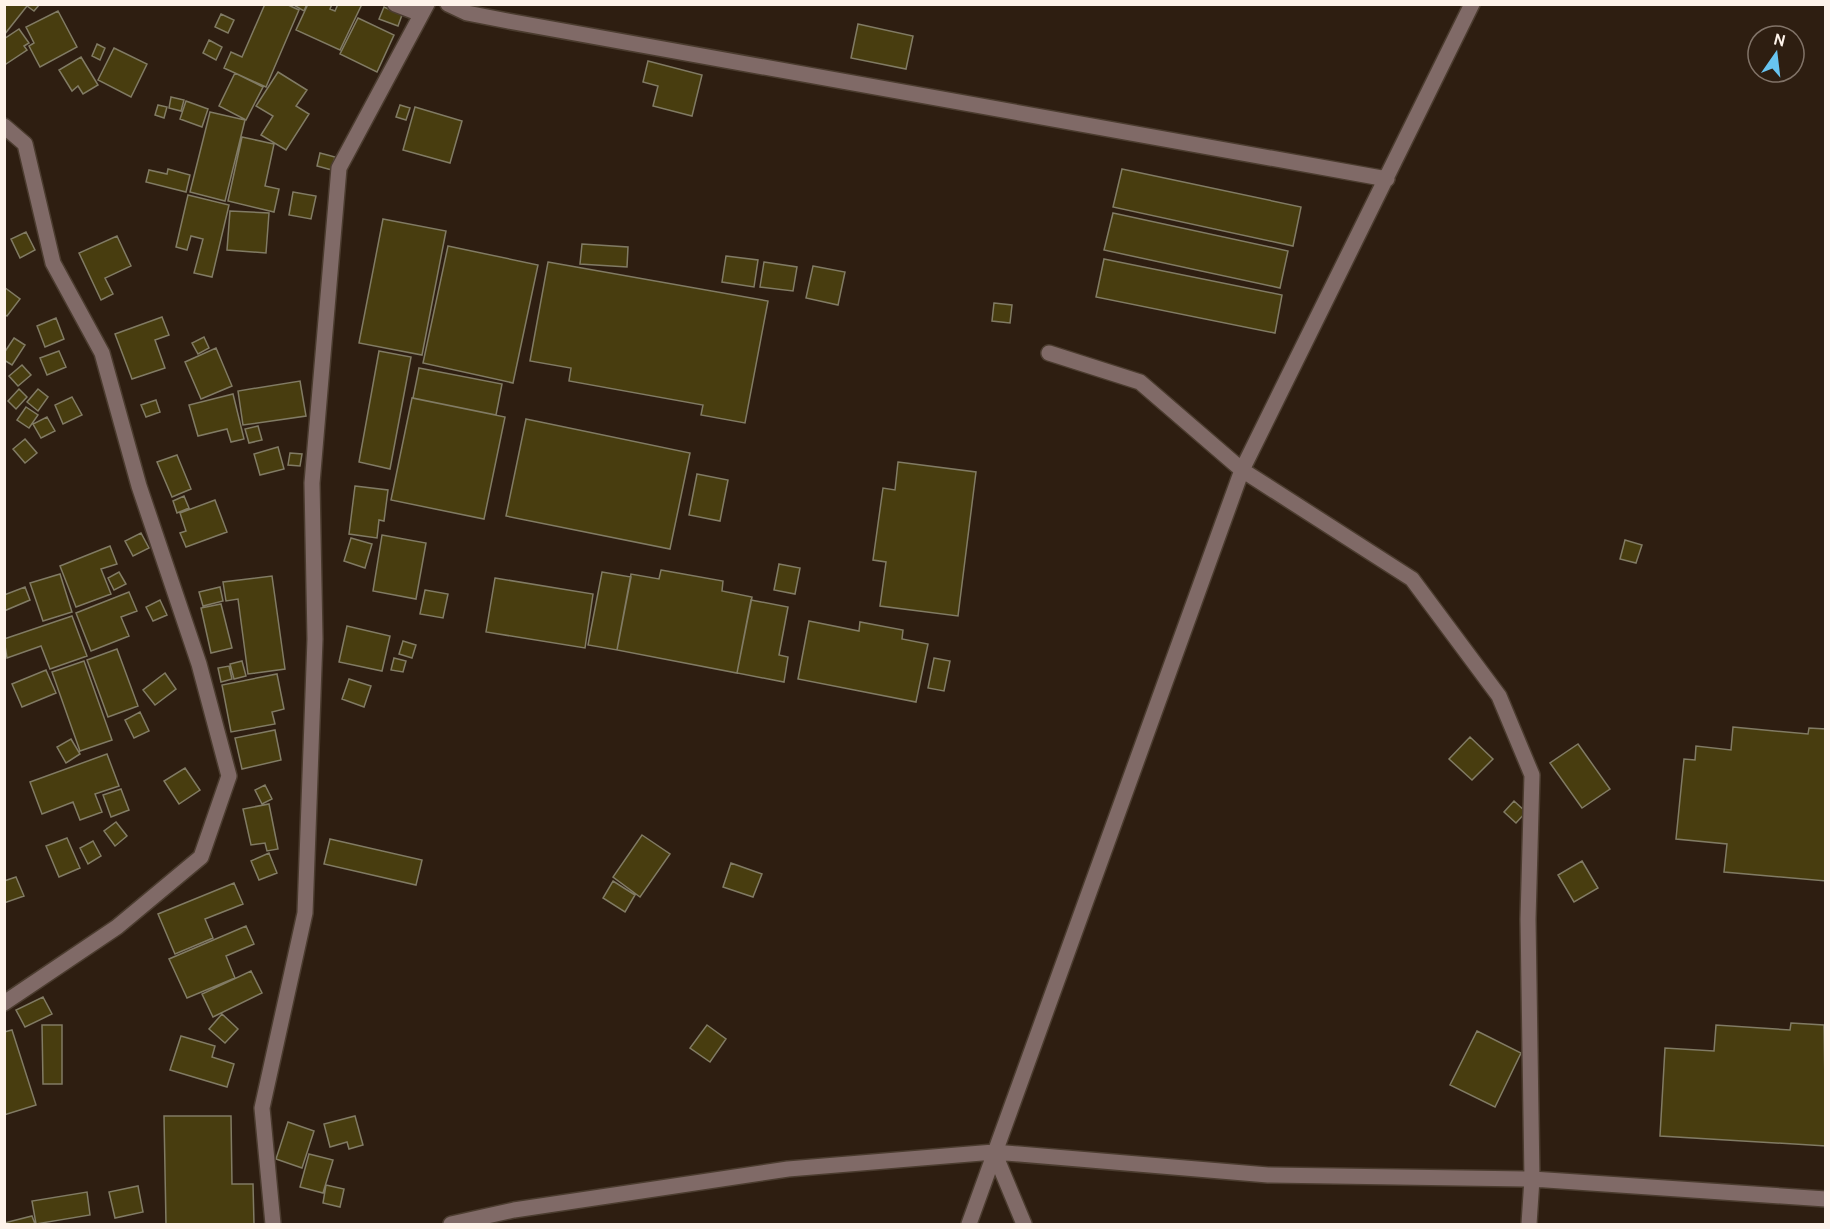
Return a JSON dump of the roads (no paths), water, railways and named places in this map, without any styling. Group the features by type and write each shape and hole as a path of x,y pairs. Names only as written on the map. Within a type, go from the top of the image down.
{"street":[{"path":"273,1224 262,1108 305,913 315,639 312,483 339,168 424,9 394,4"},
{"path":"448,4 466,13 1387,179"},
{"path":"969,1224 1242,470 1472,4"},
{"path":"4,126 25,144 53,262 102,353 139,486 199,664 229,776 201,857 117,927 4,1003"},
{"path":"1049,353 1140,382 1242,470 1412,579 1499,696 1532,775 1528,919 1532,1179 1529,1224"},
{"path":"994,1152 1024,1224"},
{"path":"451,1224 514,1210 788,1169 994,1152 1268,1175 1532,1179 1826,1198"}]}
